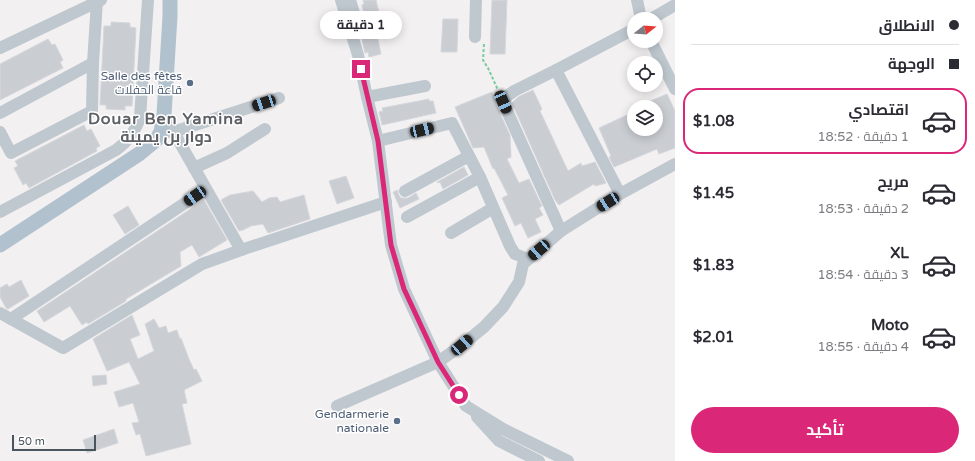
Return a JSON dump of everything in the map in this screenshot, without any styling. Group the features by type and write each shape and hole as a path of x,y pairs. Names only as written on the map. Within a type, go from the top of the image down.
{"main road":[{"path":"0,245 139,154 167,132 164,114 170,0"}],"street":[{"path":"0,212 116,150 130,137 140,118 148,0"},
{"path":"341,0 358,55 378,141 391,245 404,289 438,362 466,406 499,441 539,461"},
{"path":"349,25 357,23 350,0"},
{"path":"476,0 480,38"},
{"path":"637,0 640,12"},
{"path":"0,48 99,1"},
{"path":"0,132 11,153 92,111 93,63 99,1"},
{"path":"663,12 675,5"},
{"path":"561,231 503,102 507,96 514,91 627,32"},
{"path":"654,48 675,89"},
{"path":"0,113 93,63"},
{"path":"556,70 620,194"},
{"path":"367,97 425,86"},
{"path":"241,250 194,168 167,132 279,98"},
{"path":"378,141 452,124 480,177 515,254 528,259"},
{"path":"194,168 227,153 265,129"},
{"path":"405,191 469,156"},
{"path":"337,406 438,362 462,345 503,307 519,282 523,264 528,259 561,231 620,194 675,164"},
{"path":"407,217 480,177"},
{"path":"11,319 206,189"},
{"path":"0,313 62,348 202,264 386,202"},
{"path":"451,233 493,208"},
{"path":"466,406 505,430 568,461"}],"path":[{"path":"480,38 483,60 503,102"}],"building":[{"path":"363,0 376,0 382,25 375,26 381,54 369,57 368,52 365,53 361,34 364,34 363,29 367,29 362,5 364,4"},
{"path":"492,0 507,0 505,54 490,54"},
{"path":"443,19 458,19 457,52 441,52"},
{"path":"111,22 130,23 130,27 136,28 132,106 125,106 125,110 106,109 106,105 100,105 104,26 111,26"},
{"path":"48,39 52,45 55,44 63,60 60,62 63,68 0,100 0,64"},
{"path":"533,90 542,109 540,111 568,171 581,163 582,166 595,162 606,183 595,186 594,184 559,205 555,200 512,103 518,97"},
{"path":"492,92 495,100 496,99 496,105 510,135 511,157 507,159 519,183 529,179 542,206 539,208 543,215 535,219 541,232 528,238 521,223 515,226 502,198 508,195 494,168 493,169 484,147 473,148 455,107"},
{"path":"667,94 675,111 675,148 659,154 657,149 614,167 599,128 627,115 627,136 663,136 663,100 653,100"},
{"path":"429,99 429,101 433,101 436,113 382,125 379,112 383,111 382,108"},
{"path":"84,125 87,131 91,129 100,146 96,148 97,151 29,188 26,183 23,185 14,168 18,166 15,161"},
{"path":"464,167 468,175 443,189 440,182 437,182"},
{"path":"346,176 354,198 337,204 329,181"},
{"path":"398,190 398,194 401,198 408,198 416,193 419,199 400,208 393,192"},
{"path":"253,191 262,202 269,198 277,197 280,202 304,195 310,219 268,233 263,224 251,226 239,231 221,200 230,195"},
{"path":"204,200 227,240 199,257 192,245 180,252 181,266 88,324 87,322 82,325 70,306 44,322 37,311"},
{"path":"128,206 139,225 125,234 113,215"},
{"path":"21,280 29,296 8,309 0,297 0,288 7,284 9,287"},
{"path":"132,315 140,335 130,339 138,359 154,351 145,324 154,319 159,328 166,326 168,333 177,330 194,370 196,369 202,381 184,390 187,403 182,404 191,444 146,456 140,434 136,435 132,423 139,422 133,403 119,407 114,392 140,384 129,362 107,371 93,339"},
{"path":"106,375 107,384 93,386 92,376"},
{"path":"114,429 118,443 87,453 83,440"}],"place":[{"name":"Salle des fêtes قاعة الحفلات","path":"190,83"},
{"name":"Gendarmerie nationale","path":"397,421"}],"district":[{"name":"Douar Ben Yamina دوار بن يمينة","path":"166,127"}],"route":[{"path":"361,69 378,141 391,245 404,289 438,362 459,395"}]}
